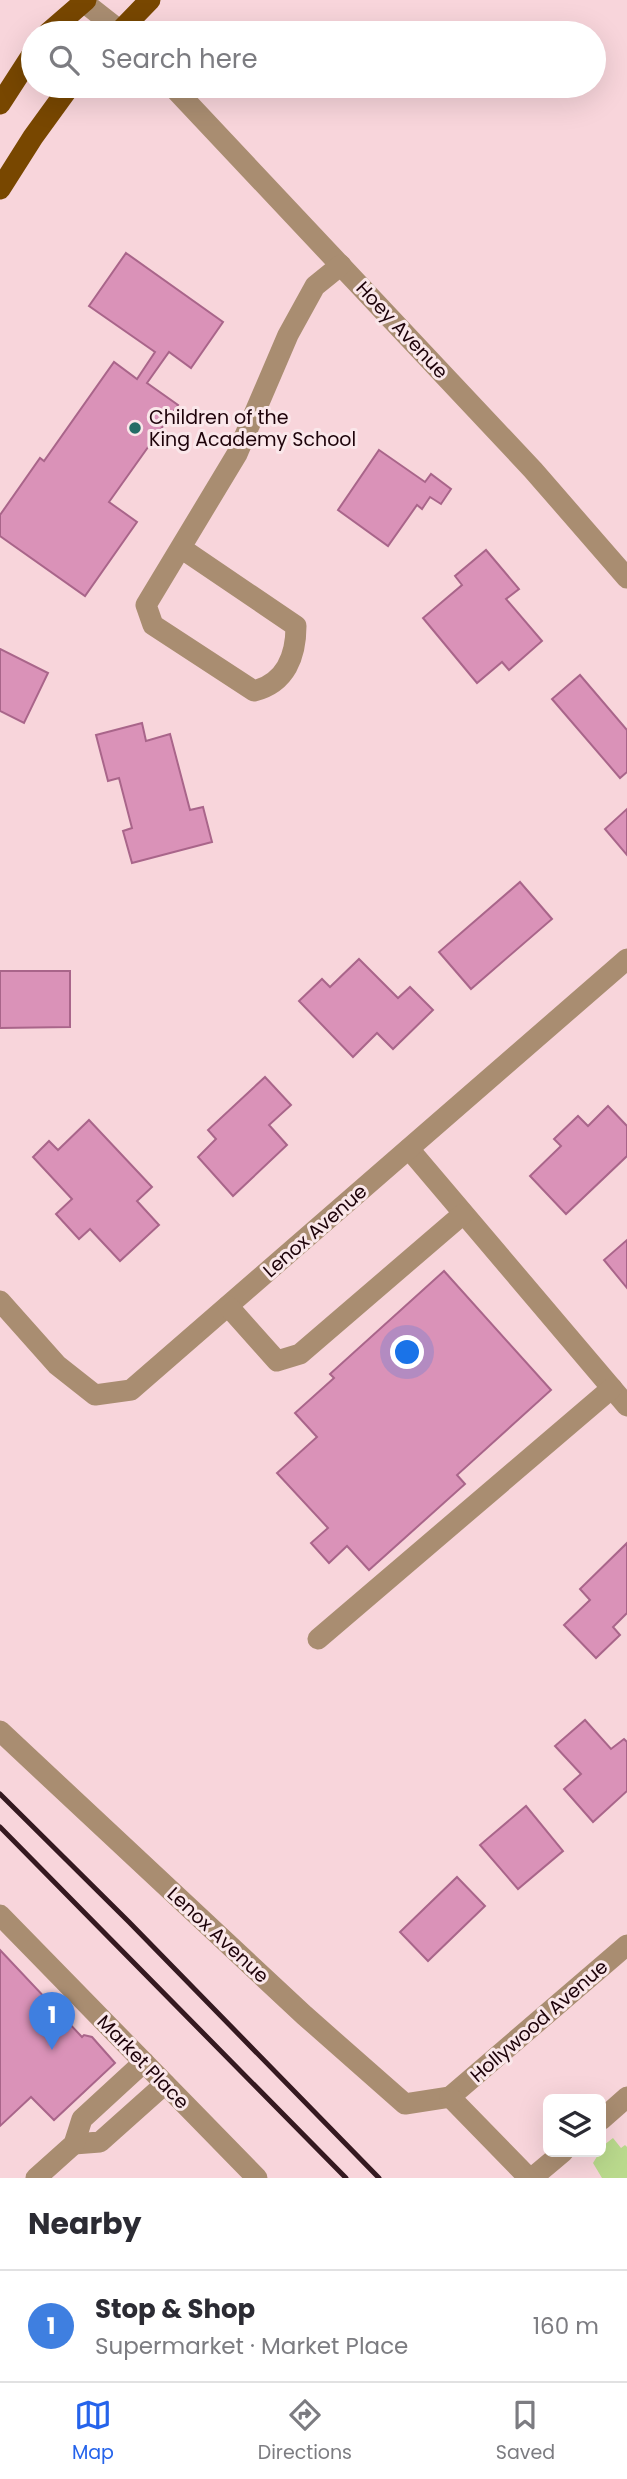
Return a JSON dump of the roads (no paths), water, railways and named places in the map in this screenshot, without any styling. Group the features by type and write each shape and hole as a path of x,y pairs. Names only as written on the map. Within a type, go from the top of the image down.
{"main road":[{"path":"131,21 150,0"},
{"path":"62,21 84,1"},
{"path":"0,104 21,71"},
{"path":"0,189 61,98"}],"street":[{"path":"84,1 108,21"},
{"name":"Hoey Avenue","path":"183,98 533,470 627,578"},
{"path":"181,548 296,626 294,655 268,688 254,691 153,625 146,605 237,454 288,335 315,286 341,265"},
{"name":"Lenox Avenue","path":"0,1300 57,1365 95,1395 131,1391 627,959"},
{"path":"409,1149 627,1406"},
{"path":"228,1306 277,1361 300,1354 463,1214"},
{"path":"318,1639 612,1388"},
{"name":"Lenox Avenue","path":"0,1731 304,2015 405,2104 450,2096"},
{"name":"Market Place","path":"0,1915 257,2178"},
{"name":"Hollywood Avenue","path":"450,2096 627,1945"},
{"path":"36,2178 74,2144 82,2119 144,2062"},
{"path":"74,2144 100,2142 165,2084"},
{"path":"450,2096 530,2178 557,2157"},
{"path":"606,2115 627,2097"}],"railway":[{"path":"0,1794 379,2178"},
{"path":"0,1827 346,2178"}],"place":[{"name":"Children of the King Academy School","path":"135,428"},
{"name":"Stop & Shop","path":"52,2050"}]}
